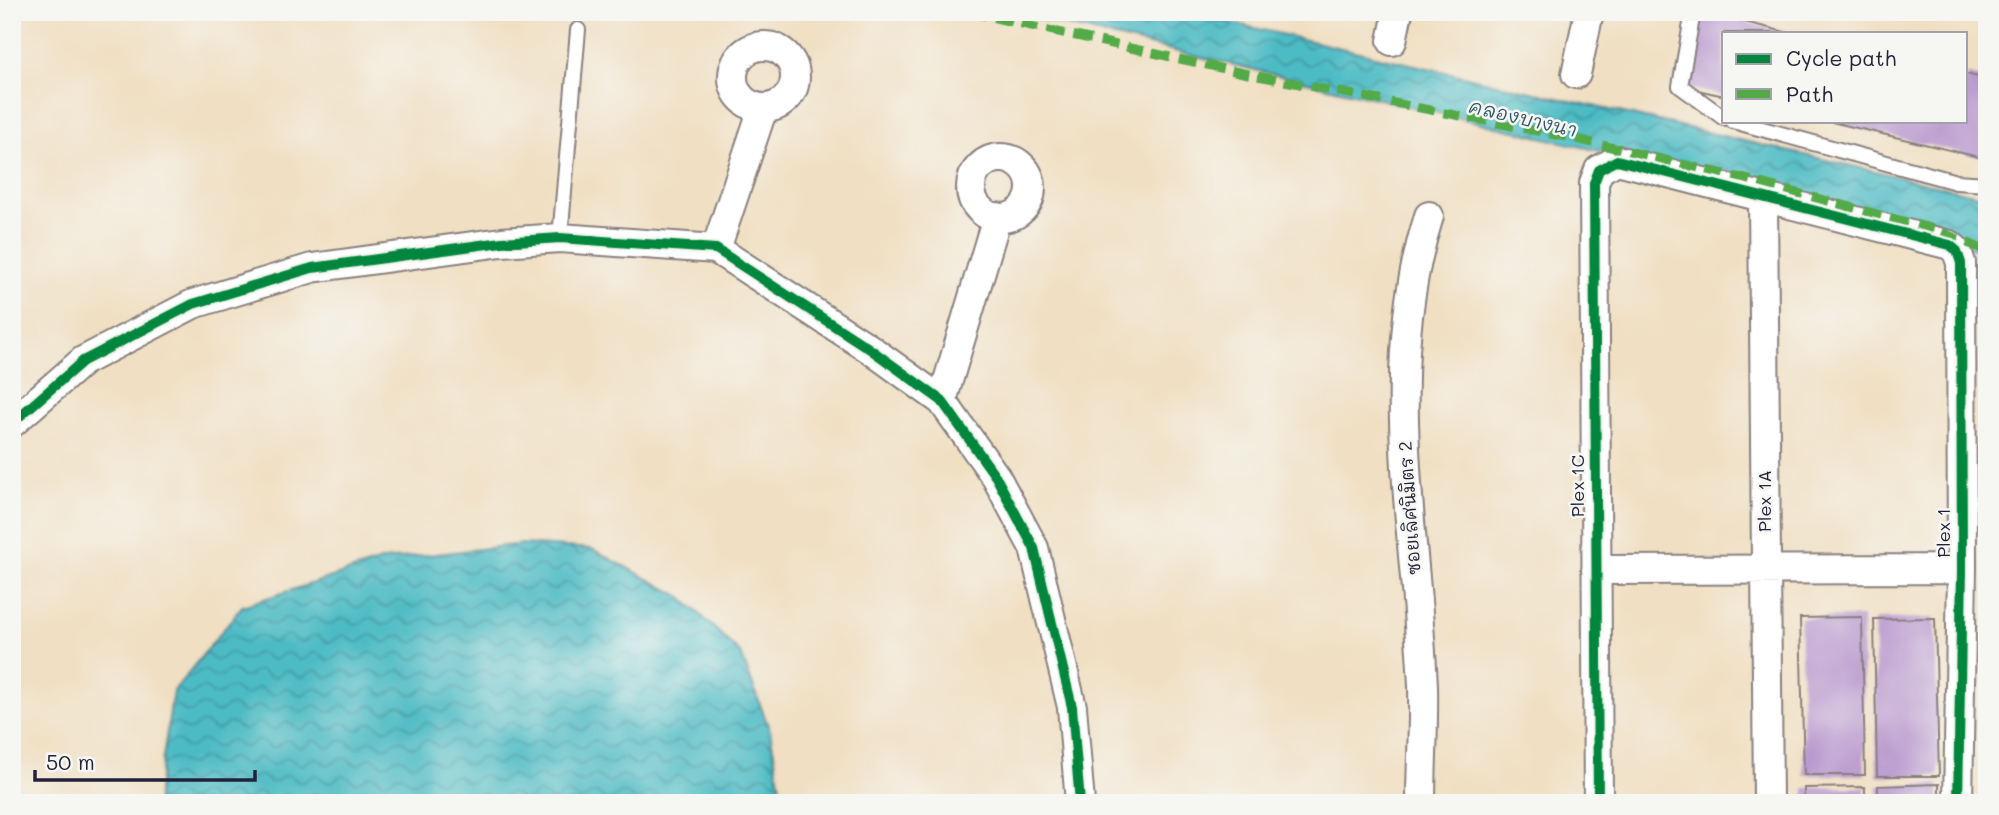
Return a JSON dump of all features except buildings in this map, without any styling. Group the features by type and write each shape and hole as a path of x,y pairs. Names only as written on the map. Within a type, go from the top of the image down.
{"street":[{"path":"1392,41 1398,12"},
{"path":"1576,75 1589,12"},
{"path":"716,249 763,108"},
{"name":"Plex 1C","path":"1598,803 1594,183 1599,170 1617,160 1763,199"},
{"name":"Plex 1","path":"1763,199 1950,245 1957,251 1961,263 1962,569 1958,803"},
{"name":"Plex 1A","path":"1763,199 1768,803"},
{"name":"ซอยเลิศนิมิตร 2","path":"1421,803 1423,688 1402,401 1407,309 1415,260 1429,216"},
{"path":"942,401 997,217"},
{"path":"12,423 83,361 193,304 312,268 502,242 561,238 716,249 870,349 942,401 996,477 1034,548 1072,707 1080,803"},
{"path":"1596,570 1962,569"}],"lane":[{"path":"1693,12 1680,86 1722,117"},
{"path":"561,238 578,30"},
{"path":"1737,122 1956,182 1987,184"}],"water":[{"name":"คลองบางนา","path":"1009,12 1185,12 1987,197 1987,253 1786,195"},
{"path":"523,544 592,549 682,597 741,654 770,731 783,803 156,803 173,692 242,606 384,560"}],"marked path":[{"path":"968,12 1243,73 1572,138 1742,178 1936,230 1987,251"}],"cycle path":[{"path":"1598,803 1594,183 1599,170 1617,160 1950,245 1957,251 1961,263 1962,569 1958,803"},
{"path":"12,423 83,361 193,304 312,268 502,242 560,238 716,249 870,349 942,401 996,477 1034,548 1072,707 1080,803"}]}
